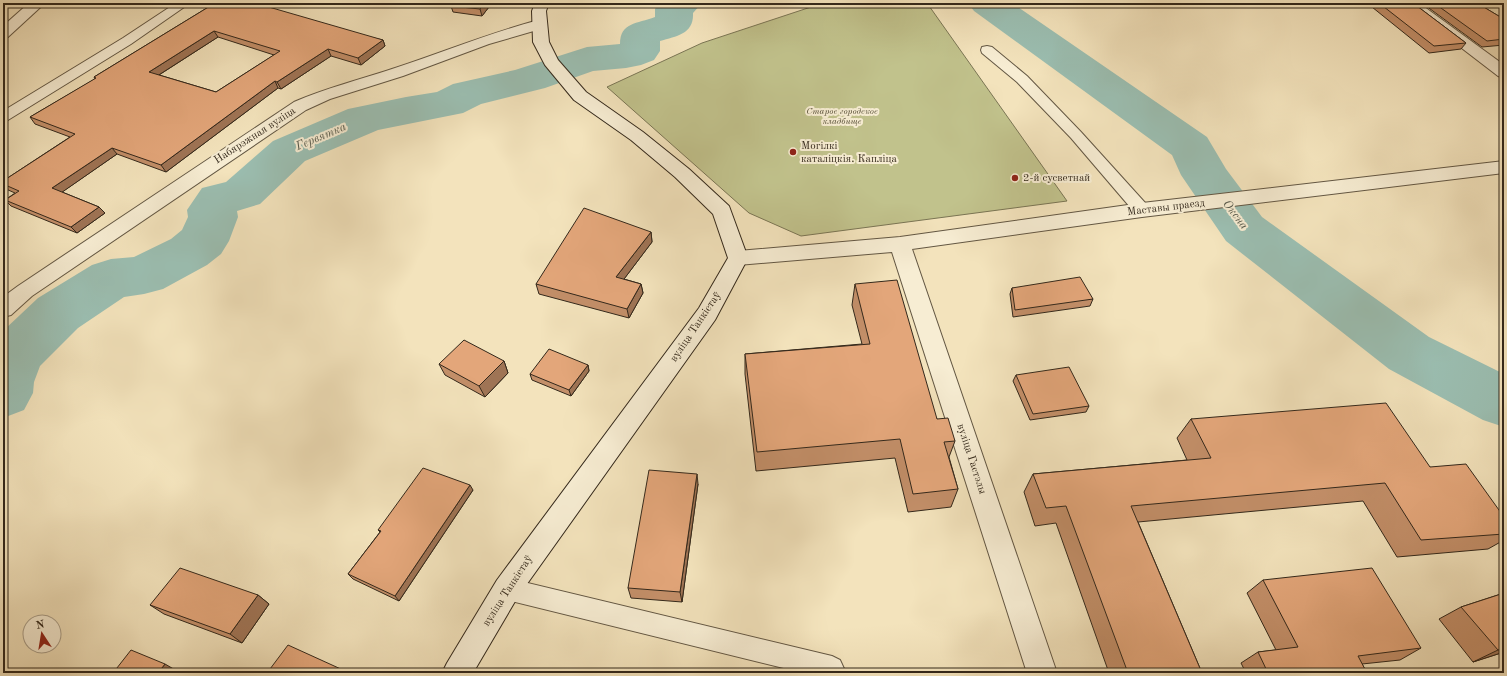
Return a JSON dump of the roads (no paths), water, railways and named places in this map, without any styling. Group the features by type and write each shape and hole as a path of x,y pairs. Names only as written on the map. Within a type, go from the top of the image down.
{"street":[{"path":"3,34 38,3"},
{"path":"542,3 539,11 541,42 551,62 580,96 642,141 682,173 722,210 738,258"},
{"path":"1410,3 1504,73"},
{"name":"Набярэжная вуліца","path":"3,309 25,291 300,106 324,95 397,73 484,40 539,25"},
{"name":"Маставы праезд","path":"738,258 900,244 1142,210 1504,167"},
{"name":"вуліца Гастэлы","path":"900,244 1042,673"},
{"name":"вуліца Танкістаў","path":"457,673 507,589 707,314 738,258"}],"lane":[{"path":"3,117 127,41 184,3"},
{"path":"987,50 1022,79 1076,135 1142,210"},
{"path":"507,589 832,668 834,673"}],"waterway":[{"name":"Гервятка","path":"3,393 4,382 17,353 58,313 111,279 144,275 189,252 203,241 213,217 212,210 219,200 243,193 289,151 364,119 406,110 448,104 468,93 496,88 530,79 587,59 626,56 640,51 640,35 668,26 674,22 674,9 683,3"},
{"name":"Оксна","path":"987,3 1191,147 1205,175 1244,229 1409,353 1504,402"}],"place":[{"name":"Могілкі каталіцкія. Капліца","path":"793,152"},
{"name":"2-й сусветнай","path":"1015,178"}],"park label":[{"name":"Старое городское кладбище","path":"842,116"}]}
